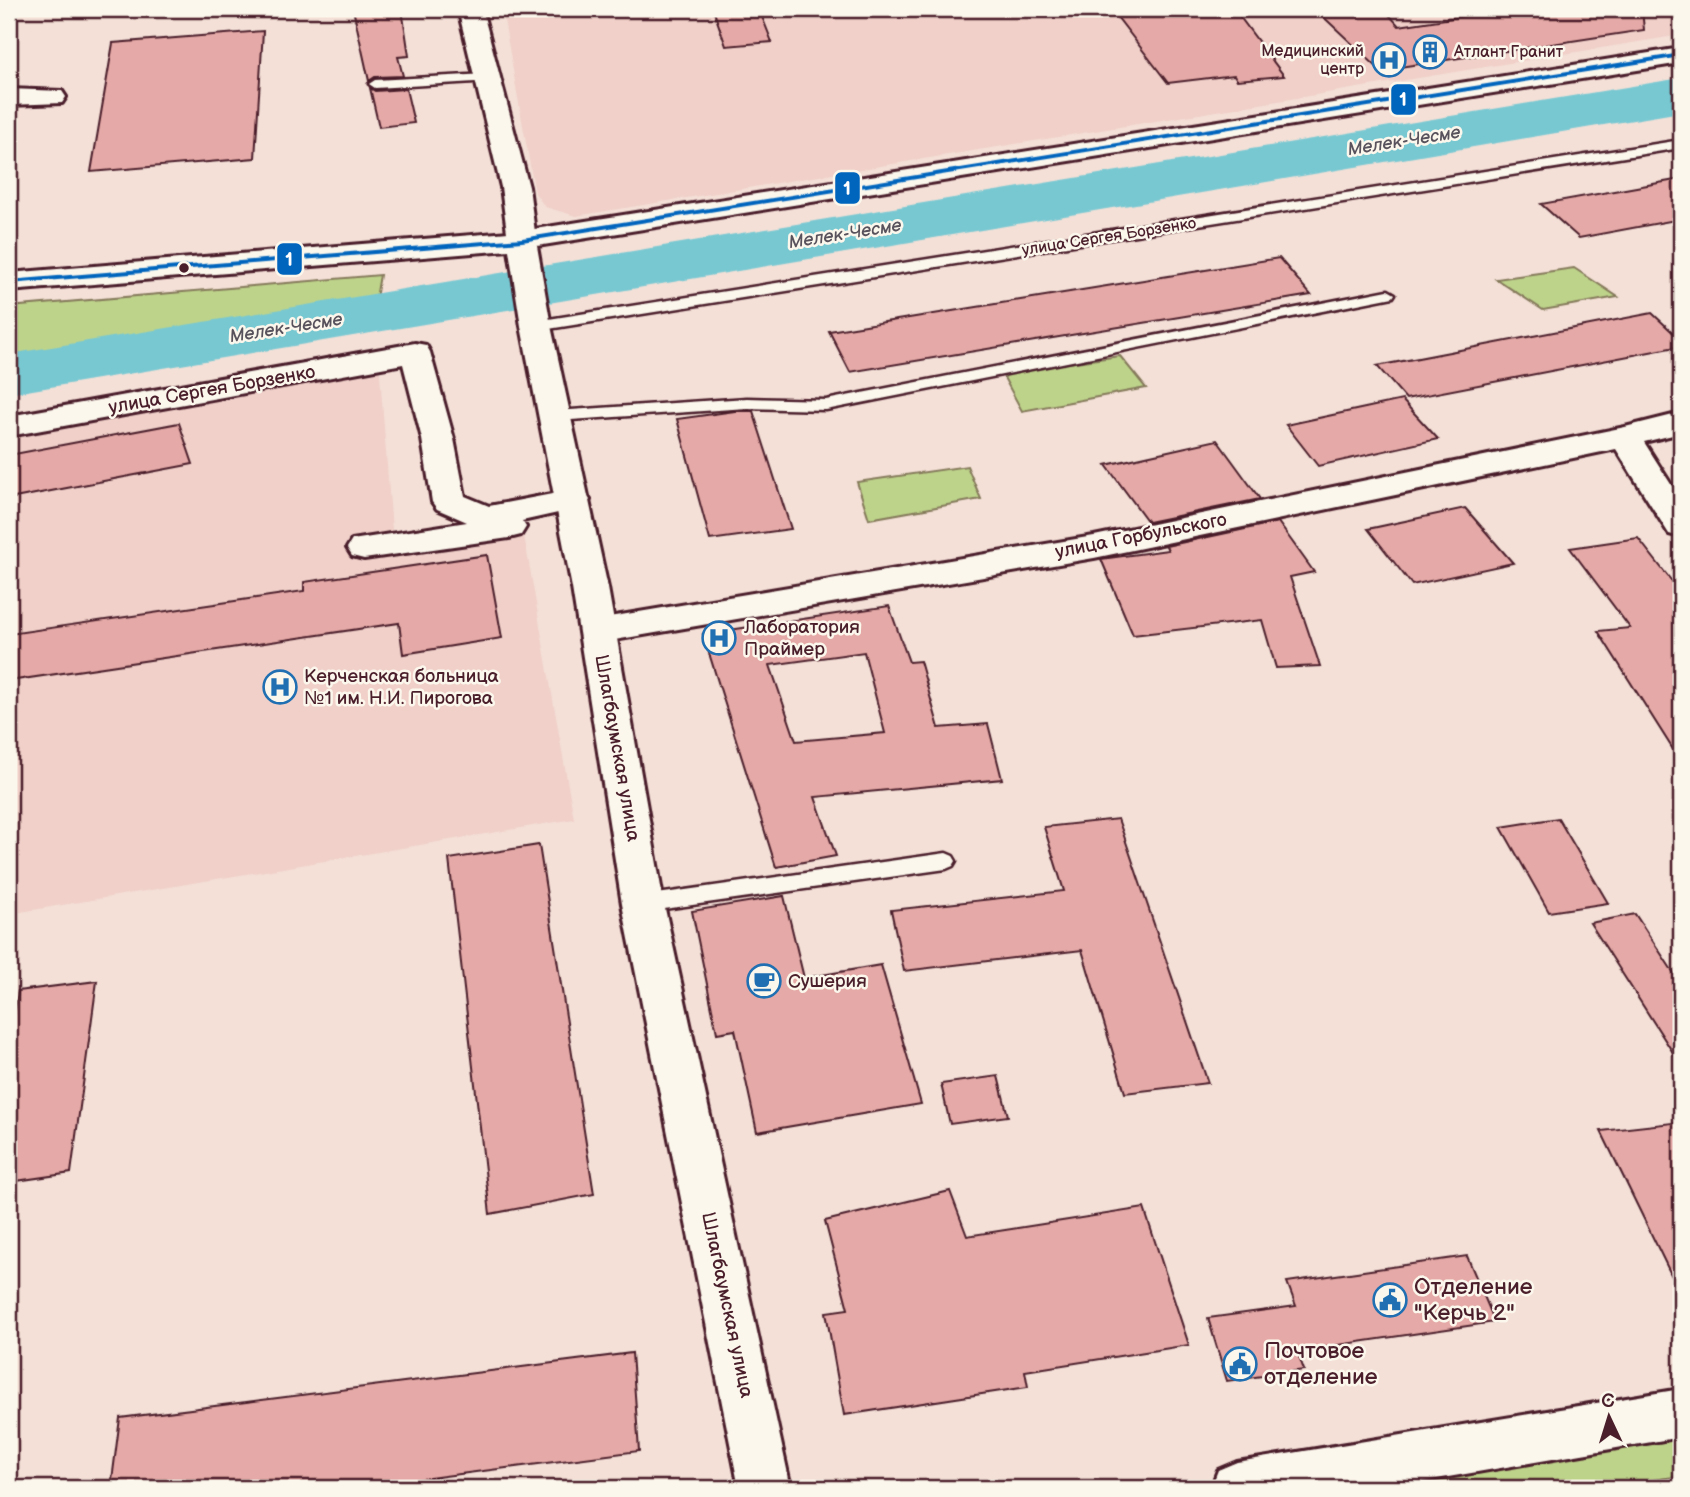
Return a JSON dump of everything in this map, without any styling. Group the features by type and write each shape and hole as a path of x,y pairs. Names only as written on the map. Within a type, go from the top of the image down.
{"street":[{"name":"Шлагбаумская улица","path":"470,9 515,187 534,320 575,508 643,904 765,1488"},
{"path":"9,282 523,250 1681,55"},
{"path":"9,97 52,97"},
{"name":"улица Сергея Борзенко","path":"9,426 415,352 438,439 449,502 469,509 485,524"},
{"name":"улица Горбульского","path":"597,631 1094,547 1625,437 1681,423"},
{"path":"1625,437 1681,526"},
{"path":"364,548 575,508"},
{"path":"1237,1488 1681,1413"}],"lane":[{"path":"374,84 487,78"},
{"name":"улица Сергея Борзенко","path":"534,320 1340,200 1681,144"},
{"path":"556,416 747,403 826,405 1388,294"},
{"path":"643,904 946,861"}],"shaded area":[{"path":"502,9 1681,9 1681,35 576,216 545,207 535,193"},
{"name":"Керченская больница №1 им. Н.И. Пирогова","path":"378,349 394,556 524,535 574,819 9,914 9,420"}],"green space":[{"path":"1574,268 1618,297 1543,310 1496,279"},
{"path":"380,275 375,304 9,364 9,307"},
{"path":"1120,356 1146,388 1022,411 1001,372"},
{"path":"967,466 981,499 869,519 857,482"},
{"path":"1681,1413 1681,1476 1595,1488 1189,1488"}],"building":[{"path":"353,9 402,9 409,56 398,57 403,76 375,77 369,81"},
{"path":"713,9 759,9 772,42 726,46"},
{"path":"1111,9 1234,9 1284,76 1237,80 1234,75 1168,83"},
{"name":"Атлант Гранит","path":"1315,9 1384,9 1399,26 1512,9 1642,9 1644,30 1380,70"},
{"path":"263,31 255,158 91,172 113,43"},
{"path":"370,88 375,91 406,89 414,123 379,127"},
{"path":"1681,179 1681,219 1579,238 1541,204"},
{"path":"1279,258 1311,295 850,372 829,331"},
{"path":"1652,313 1681,340 1681,346 1406,399 1377,366"},
{"path":"1402,400 1438,439 1318,466 1286,425"},
{"path":"753,411 791,529 710,540 677,419"},
{"path":"179,423 193,464 9,499 9,455"},
{"path":"1217,440 1260,499 1148,522 1106,465"},
{"path":"1465,508 1513,563 1412,585 1368,529"},
{"path":"1278,522 1314,572 1290,577 1320,666 1276,668 1262,620 1133,635 1101,559 1168,550 1166,546"},
{"path":"1638,538 1681,593 1681,762 1598,631 1630,628 1570,548"},
{"path":"487,555 502,638 403,654 399,623 9,681 9,634 304,591 304,582"},
{"path":"889,606 909,662 920,661 939,728 988,724 1002,779 815,797 836,856 776,867 703,634","holes":["864,652 885,733 796,741 770,665"]},
{"path":"1558,818 1608,903 1549,912 1501,827"},
{"path":"1118,819 1208,1083 1125,1093 1082,950 904,971 891,910 1064,891 1044,827"},
{"path":"539,845 594,1194 490,1214 449,859"},
{"path":"784,896 804,978 881,965 921,1104 757,1132 735,1030 717,1033 692,911"},
{"path":"1635,914 1681,984 1681,1065 1590,923"},
{"path":"97,981 71,1173 9,1182 9,1049 18,991"},
{"path":"998,1076 1008,1116 950,1124 941,1084"},
{"path":"1681,1122 1681,1295 1601,1131"},
{"path":"950,1191 967,1236 1144,1208 1189,1345 1025,1371 1028,1387 844,1415 826,1312 848,1309 825,1221"},
{"path":"1467,1256 1495,1322 1297,1351 1304,1370 1227,1381 1208,1318 1296,1306 1287,1282"},
{"path":"632,1353 639,1451 352,1488 111,1488 120,1418"}],"waterway":[{"name":"Мелек-Чесме","path":"9,374 1681,95"}],"transit line":[{"name":"1","path":"9,282 522,240 1681,55"}],"place":[{"name":"Атлант Гранит","path":"1430,52"},
{"name":"Медицинский центр","path":"1389,60"},
{"name":"Лаборатория Праймер","path":"719,638"},
{"name":"Керченская больница №1 им. Н.И. Пирогова","path":"280,687"},
{"name":"Сушерия","path":"764,981"},
{"name":"Отделение \"Керчь 2\"","path":"1390,1300"},
{"name":"Почтовое отделение","path":"1240,1364"}]}
